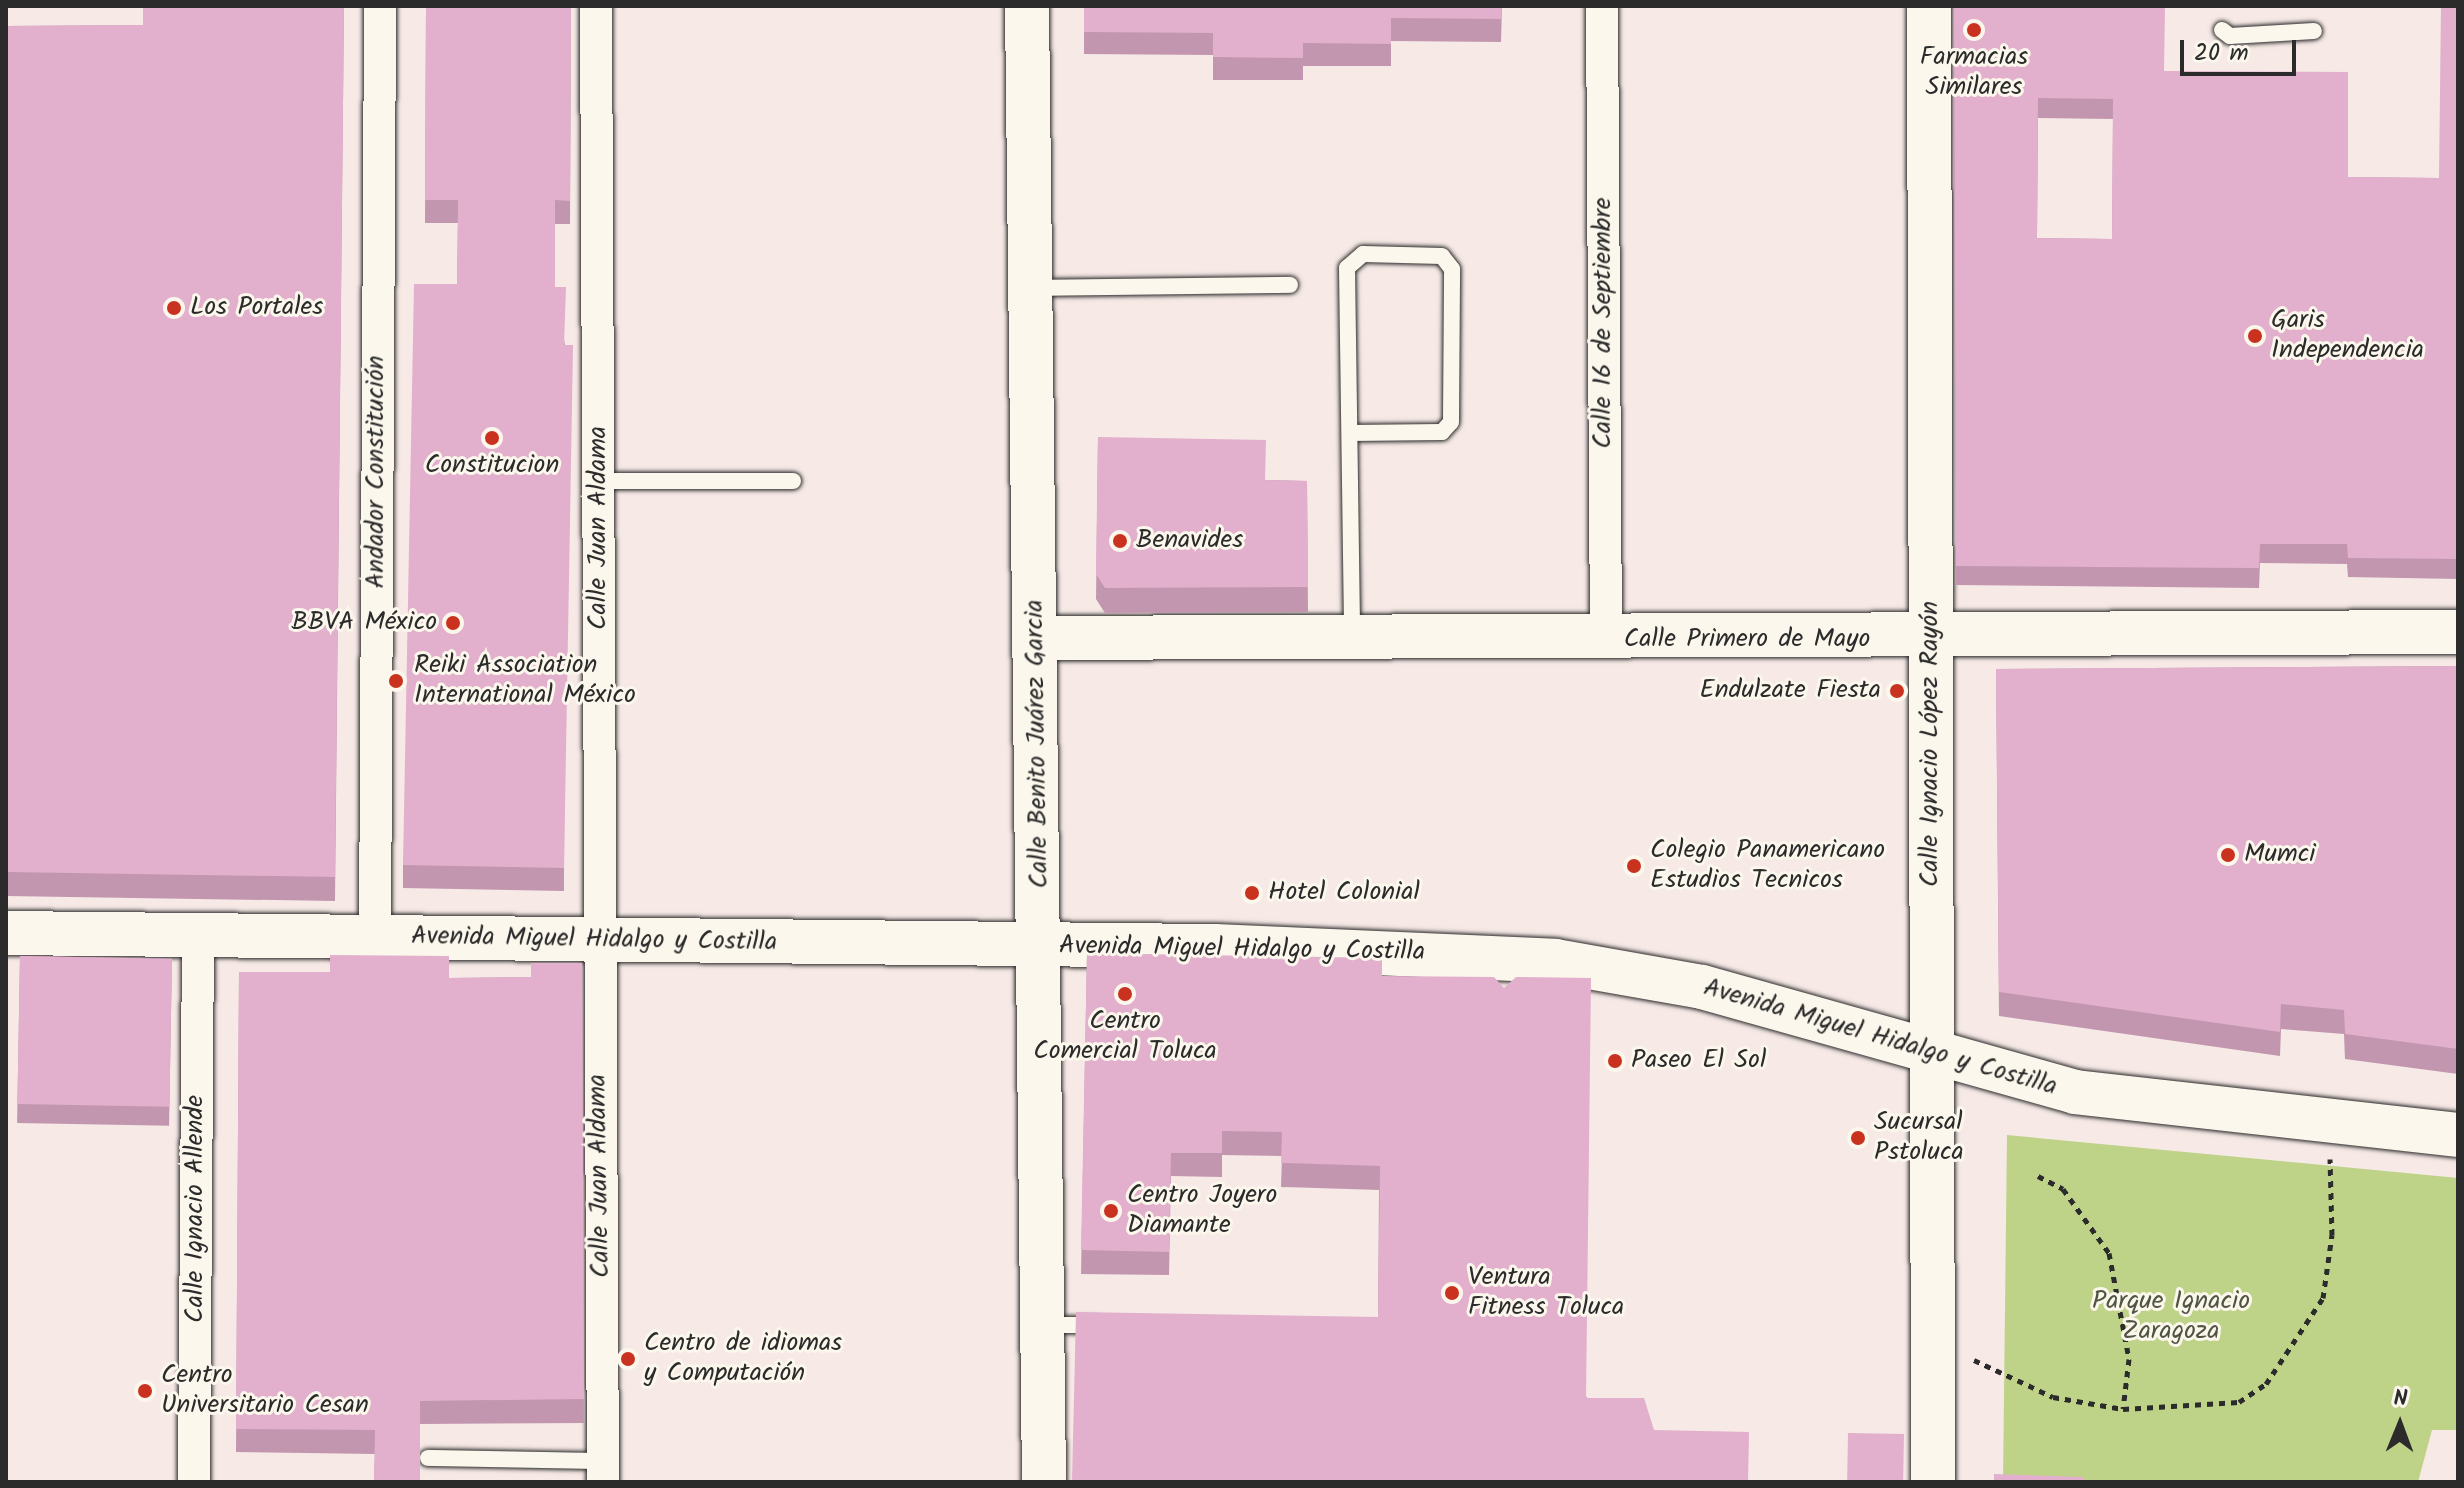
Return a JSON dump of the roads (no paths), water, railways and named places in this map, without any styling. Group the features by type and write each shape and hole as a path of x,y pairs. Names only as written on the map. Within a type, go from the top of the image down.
{"main road":[{"name":"Calle Benito Juárez Garcia","path":"1027,6 1041,945 1044,1482"},
{"name":"Calle Ignacio López Rayón","path":"1929,6 1933,1482"},
{"name":"Calle Primero de Mayo","path":"1037,638 1931,640 2458,632"},
{"name":"Avenida Miguel Hidalgo y Costilla","path":"6,933 1041,945 1504,972 1702,987 1934,1059 2075,1092 2329,1124 2458,1135"}],"street":[{"name":"Andador Constitución","path":"375,937 380,6"},
{"name":"Calle Juan Aldama","path":"596,6 600,481 598,940 603,1471"},
{"name":"Calle 16 de Septiembre","path":"1602,6 1606,640"},
{"name":"Calle Ignacio Allende","path":"194,1482 198,936"}],"lane":[{"path":"2222,30 2230,36 2314,31"},
{"path":"1350,433 1442,432 1451,422 1452,269 1442,256 1350,260 1350,433 1352,639"},
{"path":"1031,288 1290,285"},
{"path":"600,481 793,481"},
{"path":"1043,1325 1121,1325"},
{"path":"428,1458 603,1471"}],"place":[{"name":"Farmacias Similares","path":"1974,30"},
{"name":"Los Portales","path":"174,308"},
{"name":"Garis Independencia","path":"2255,336"},
{"name":"Constitucion","path":"492,438"},
{"name":"Benavides","path":"1120,541"},
{"name":"BBVA México","path":"453,623"},
{"name":"Reiki Association International México","path":"396,681"},
{"name":"Endulzate Fiesta","path":"1897,691"},
{"name":"Mumci","path":"2228,855"},
{"name":"Colegio Panamericano Estudios Tecnicos","path":"1634,866"},
{"name":"Hotel Colonial","path":"1252,893"},
{"name":"Centro Comercial Toluca","path":"1125,994"},
{"name":"Paseo El Sol","path":"1615,1061"},
{"name":"Sucursal Pstoluca","path":"1858,1138"},
{"name":"Centro Joyero Diamante","path":"1111,1211"},
{"name":"Ventura Fitness Toluca","path":"1452,1293"},
{"name":"Centro de idiomas y Computación","path":"628,1359"},
{"name":"Centro Universitario Cesan","path":"145,1391"}],"park label":[{"name":"Parque Ignacio Zaragoza","path":"2171,1317"}]}
